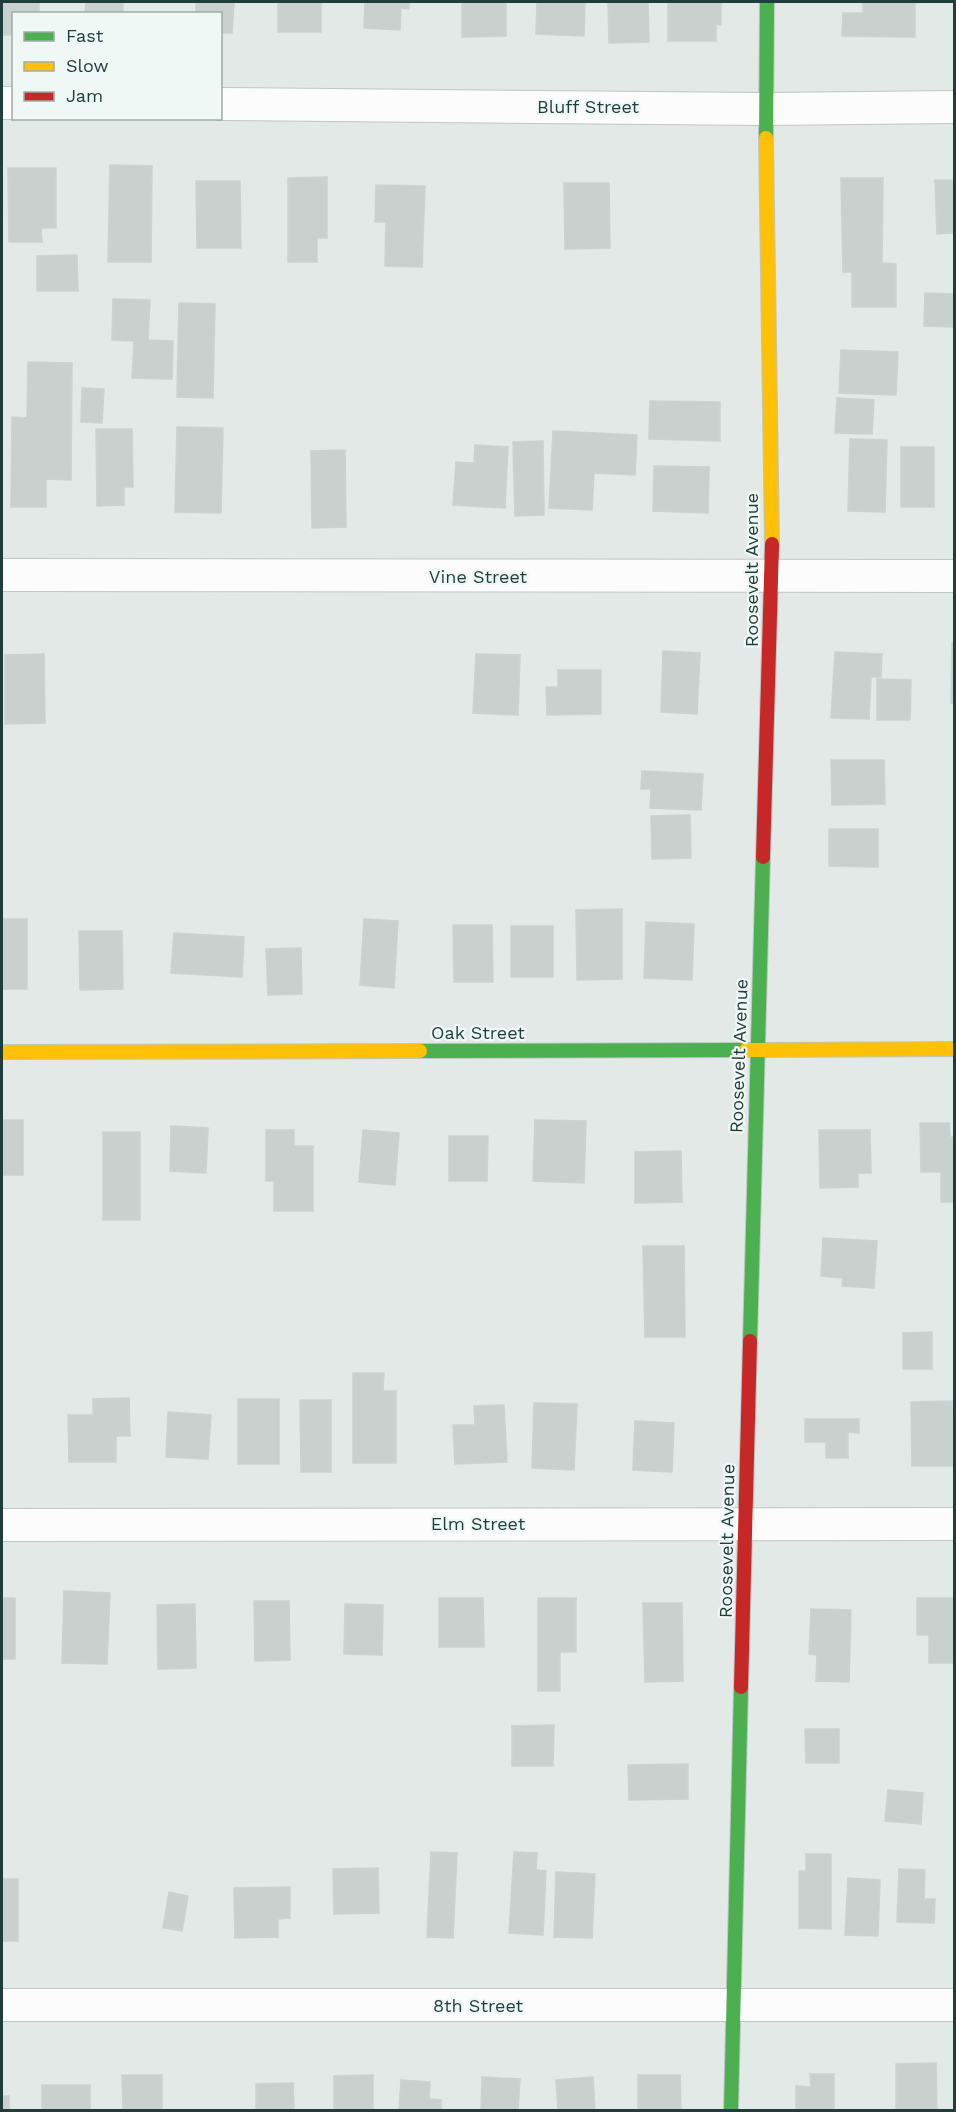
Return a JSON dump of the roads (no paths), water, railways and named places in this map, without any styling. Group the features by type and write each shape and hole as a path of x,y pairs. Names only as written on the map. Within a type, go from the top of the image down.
{"street":[{"name":"Roosevelt Avenue","path":"731,2110 757,1051 772,577 766,109 767,2"},
{"name":"Bluff Street","path":"222,105 766,109 954,107"},
{"name":"Vine Street","path":"2,575 954,576"},
{"name":"Oak Street","path":"2,1052 954,1049"},
{"name":"Elm Street","path":"2,1525 954,1524"},
{"name":"8th Street","path":"2,2005 733,2007 954,2005"}]}
